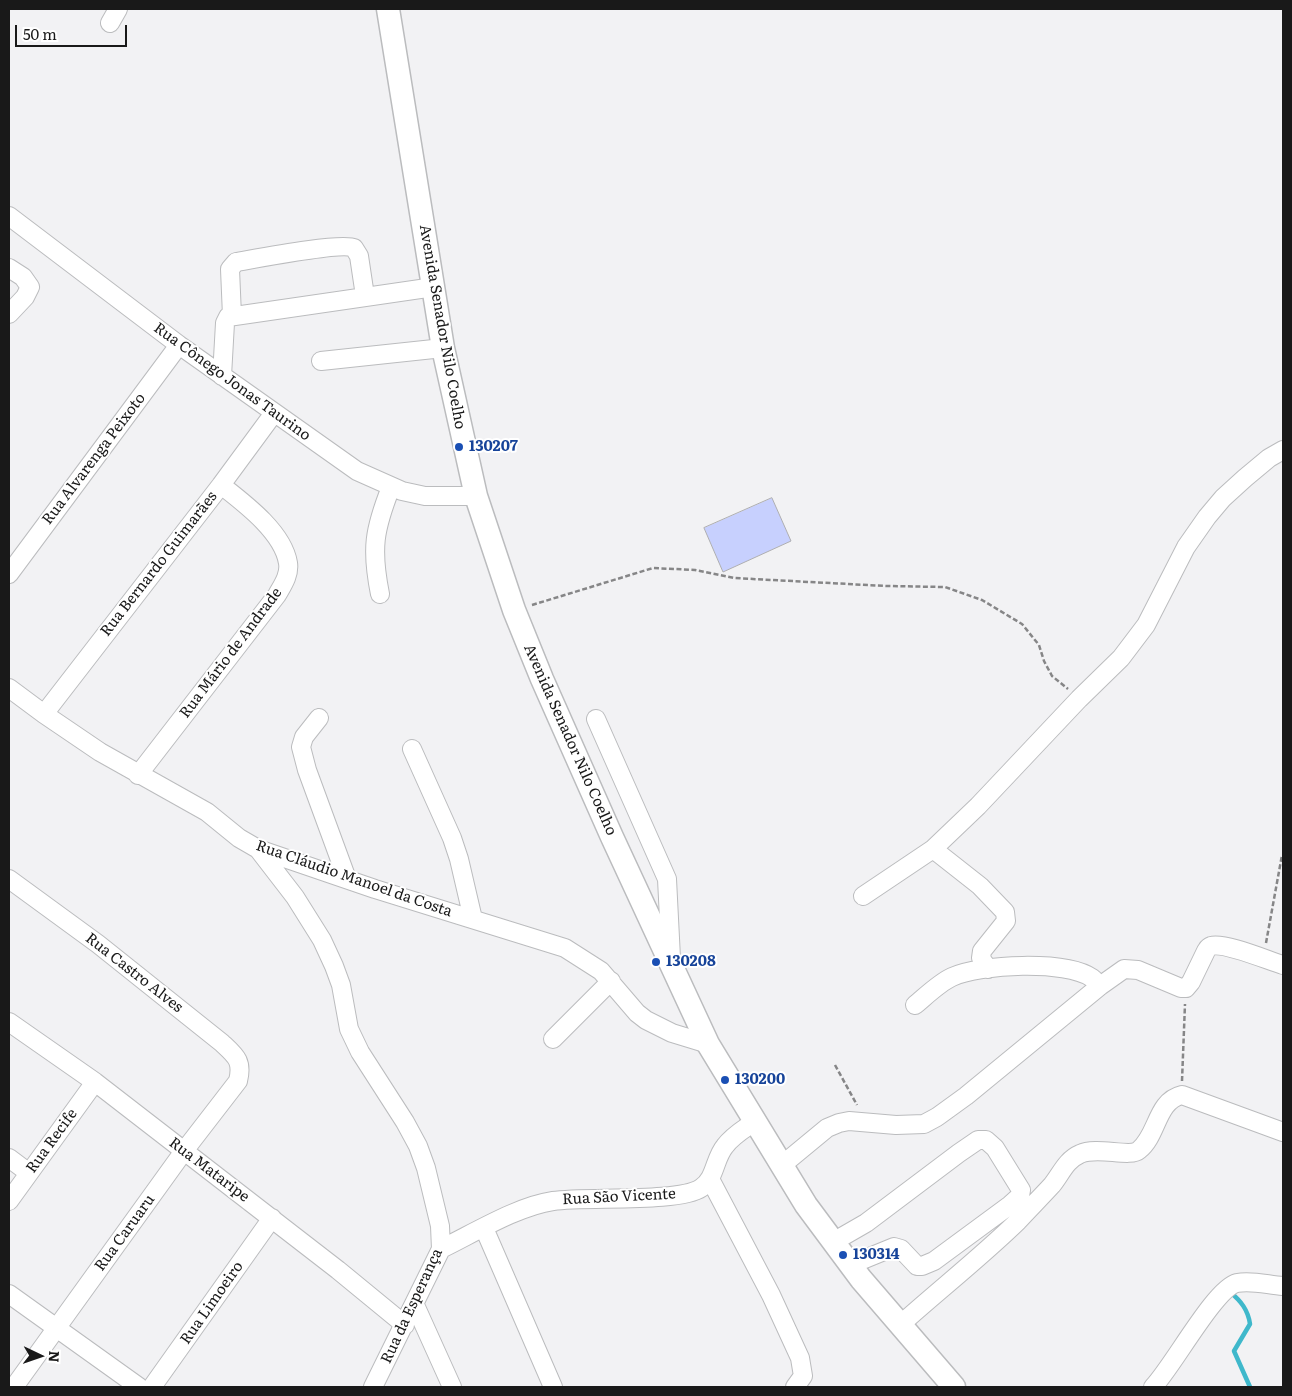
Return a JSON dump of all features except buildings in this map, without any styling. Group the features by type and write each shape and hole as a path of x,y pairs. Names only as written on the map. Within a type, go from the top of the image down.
{"main road":[{"name":"Avenida Senador Nilo Coelho","path":"388,9 434,287 442,348 476,496 514,610 542,679 708,1044 806,1205 850,1265 954,1387"},
{"path":"933,1362 938,1387"}],"street":[{"name":"Rua Cônego Jonas Taurino","path":"9,216 179,345 357,472 402,491 425,496 476,496"},
{"path":"232,316 230,269 233,264 314,250 346,246 354,248 359,256 365,296"},
{"path":"9,268 23,277 30,287 25,297 9,314"},
{"path":"222,376 228,317 434,287"},
{"name":"Rua Alvarenga Peixoto","path":"9,574 179,345"},
{"path":"322,361 442,348"},
{"name":"Rua Bernardo Guimarães","path":"44,714 221,485 274,413"},
{"path":"863,896 933,849 978,806 1079,699 1121,658 1146,625 1186,547 1207,517 1245,478 1269,458 1283,450"},
{"name":"Rua Mário de Andrade","path":"138,775 276,596 287,578 288,564 274,533 248,507 221,485"},
{"path":"380,594 374,565 375,542 381,511 391,487"},
{"name":"Rua Cláudio Manoel da Costa","path":"9,688 44,714 138,775 207,812 239,838 258,849 565,948 601,971 637,1013 646,1020 672,1033 708,1044"},
{"path":"319,718 304,737 301,747 307,770 347,879"},
{"path":"596,719 666,879 671,966"},
{"path":"412,749 452,838 459,859 473,919"},
{"name":"Rua da Esperança","path":"258,849 295,897 322,940 341,984 349,1029 360,1052 405,1122 418,1146 426,1168 440,1226 441,1249 373,1387"},
{"path":"933,849 980,886 1005,912 1006,921 982,952 981,958 988,969"},
{"name":"Rua Castro Alves","path":"9,879 106,950 222,1043 234,1054 239,1062 240,1072 238,1081"},
{"path":"781,1166 827,1128 848,1121 867,1121 896,1125 924,1124 938,1117 1120,971 1130,969 1186,988 1191,982 1209,946 1214,945 1234,948 1283,966"},
{"path":"915,1005 951,978 988,969 1032,966 1062,969 1078,972 1093,978 1100,986"},
{"path":"553,1039 611,981"},
{"name":"Rua Mataripe","path":"9,1022 95,1082 272,1218 405,1325"},
{"name":"Rua Caruaru","path":"14,1387 184,1151 238,1081"},
{"name":"Rua Recife","path":"9,1201 95,1082"},
{"path":"900,1325 1016,1222 1053,1184 1066,1165 1079,1154 1094,1150 1131,1154 1139,1151 1148,1139 1168,1102 1175,1097 1182,1095 1283,1132"},
{"path":"754,1122 724,1146 710,1179 771,1295 800,1358 802,1376 796,1387"},
{"path":"833,1242 866,1223 978,1140 986,1140 995,1148 1021,1190 1020,1196 1010,1205 934,1261 917,1266 901,1249 894,1247 850,1265"},
{"path":"9,1158 29,1173"},
{"name":"Rua São Vicente","path":"441,1249 532,1206 546,1202 576,1198 664,1196 692,1192 701,1188 710,1179"},
{"name":"Rua Limoeiro","path":"152,1387 272,1218"},
{"path":"484,1228 554,1387"},
{"path":"1153,1387 1205,1315 1228,1288 1236,1283 1254,1282 1283,1286"},
{"path":"9,1294 138,1387"},
{"path":"415,1305 452,1387"}],"path":[{"path":"514,610 653,568 695,570 742,578 877,586 945,587 982,600 1022,624 1038,645 1044,662 1052,676 1079,699"},
{"path":"1264,959 1282,855"},
{"path":"1182,1095 1181,1067 1186,988"},
{"path":"835,1065 867,1121"}],"waterway":[{"path":"1230,1292 1248,1314 1250,1324 1234,1351 1250,1387"}],"place":[{"name":"130207","path":"459,447"},
{"name":"130208","path":"656,962"},
{"name":"130200","path":"725,1080"},
{"name":"130314","path":"843,1255"}]}
